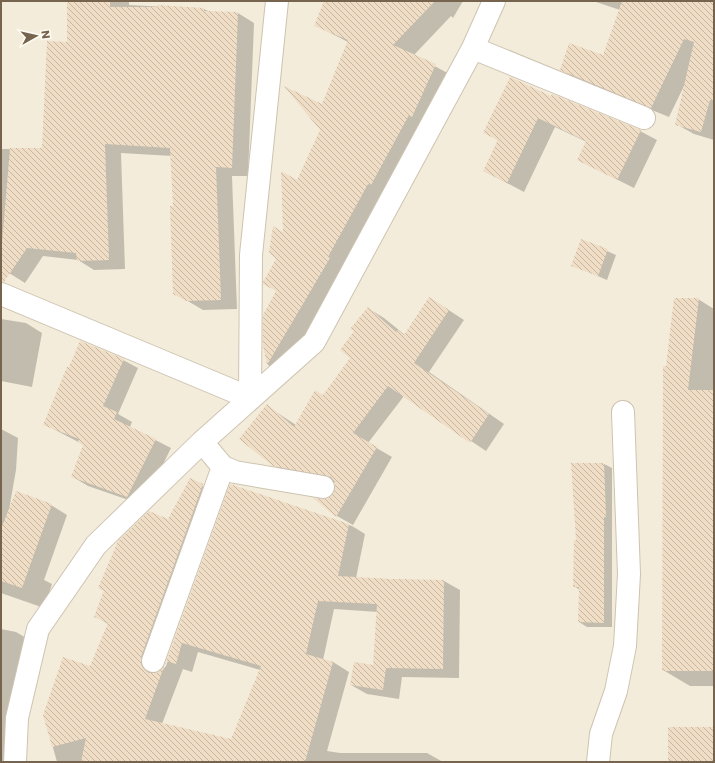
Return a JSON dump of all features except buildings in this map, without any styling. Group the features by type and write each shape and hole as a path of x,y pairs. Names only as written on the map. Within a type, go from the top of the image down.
{"street":[{"path":"250,398 251,256 277,1"},
{"path":"16,762 9,716 38,629 96,545 202,442 314,342 473,48 494,1"},
{"path":"473,48 644,118"},
{"path":"1,294 250,398"},
{"path":"598,762 601,734 616,691 625,646 629,574 623,412"},
{"path":"202,442 223,467 235,472 323,487"},
{"path":"153,661 223,467"}],"shaded area":[{"path":"1,1 714,1 714,762 1,762"}]}
